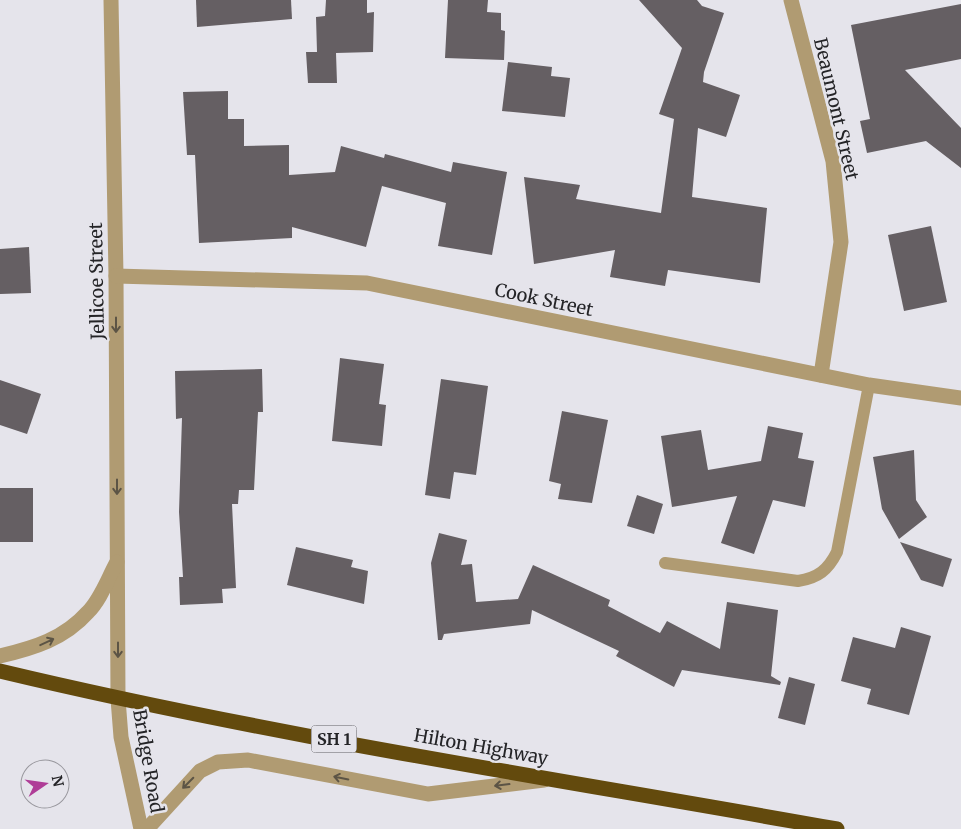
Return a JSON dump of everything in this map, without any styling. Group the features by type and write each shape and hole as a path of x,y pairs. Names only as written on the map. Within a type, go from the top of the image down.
{"highway":[{"name":"SH 1","path":"0,671 118,699"},
{"name":"Hilton Highway","path":"118,699 550,779 837,829"}],"street":[{"name":"Jellicoe Street","path":"111,0 116,276 118,699"},
{"name":"Beaumont Street","path":"791,0 833,161 841,242 821,376"},
{"name":"Cook Street","path":"116,276 367,283 821,376 961,398"},
{"path":"0,656 37,647 62,635 89,612 118,562"},
{"name":"Bridge Road","path":"118,699 121,737 141,829"},
{"name":"Bridge Road","path":"147,829 200,770 218,762 248,760 428,794 550,779"}],"lane":[{"path":"665,563 798,581 811,579 823,572 832,563 837,552 869,385"}],"building":[{"path":"196,0 291,0 292,19 197,27"},
{"path":"326,0 367,0 367,13 374,12 373,52 336,53 337,83 308,83 306,52 317,52 316,17 325,16"},
{"path":"448,0 488,0 487,12 501,13 501,30 505,31 504,60 445,58"},
{"path":"639,0 697,0 702,6 724,13 704,72 703,82 740,95 726,137 698,128 692,197 767,208 760,283 668,270 665,286 610,277 615,250 534,264 524,177 580,185 576,199 661,213 674,119 659,114 682,48"},
{"path":"961,4 961,59 905,70 961,128 961,168 926,141 867,153 860,121 870,119 851,25"},
{"path":"508,62 552,67 551,76 570,78 565,117 502,111"},
{"path":"228,91 228,119 244,119 244,146 289,145 289,175 335,172 341,146 384,158 385,154 451,172 453,162 507,172 492,255 438,246 446,203 382,186 366,247 292,227 292,238 199,243 195,155 187,155 183,92"},
{"path":"931,226 947,302 904,311 888,235"},
{"path":"29,247 31,293 0,294 0,249"},
{"path":"340,358 384,364 379,404 386,405 382,446 332,441"},
{"path":"262,369 263,412 258,412 254,490 239,490 238,504 232,504 236,588 222,589 223,603 180,605 179,577 183,577 179,512 182,418 176,419 175,371"},
{"path":"441,379 488,386 476,475 454,472 450,499 425,495"},
{"path":"0,380 41,394 27,434 0,425"},
{"path":"562,411 608,420 592,503 558,499 561,484 549,481"},
{"path":"768,426 803,433 798,458 814,461 805,507 773,500 754,554 721,543 737,496 672,507 661,436 701,430 708,470 761,461"},
{"path":"914,450 916,500 927,517 899,539 882,509 873,457"},
{"path":"0,488 33,488 33,542 0,542"},
{"path":"637,495 663,504 654,534 627,526"},
{"path":"439,533 467,540 461,565 472,564 476,602 518,599 533,565 610,600 608,606 660,633 667,621 720,649 727,602 778,610 771,676 781,682 780,685 682,670 674,687 616,656 619,651 532,610 530,624 444,634 442,640 438,640 431,563"},
{"path":"900,542 952,559 943,587 921,580"},
{"path":"296,547 353,560 351,567 368,571 364,604 287,585"},
{"path":"901,627 931,636 909,715 867,704 871,689 841,681 853,637 895,648"},
{"path":"789,677 815,684 805,725 778,718"}]}
